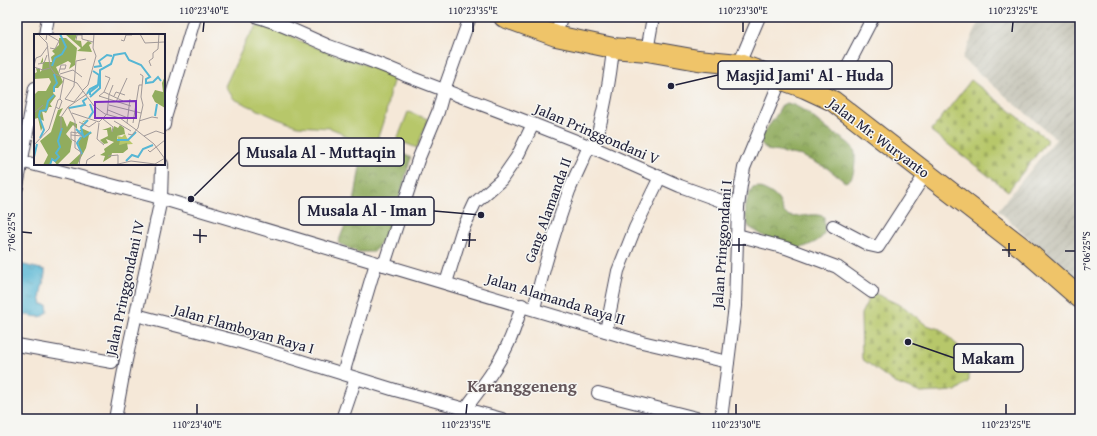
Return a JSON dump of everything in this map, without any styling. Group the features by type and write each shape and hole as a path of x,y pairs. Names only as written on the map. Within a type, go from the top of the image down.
{"main road":[{"name":"Jalan Mr. Wuryanto","path":"504,17 556,36 613,48 647,51 698,60 739,64 805,88 833,101 1024,249 1080,298"}],"street":[{"path":"45,34 48,17"},
{"path":"165,118 195,17"},
{"name":"Jalan Pringgondani V","path":"258,17 533,124 660,177 738,207"},
{"path":"343,374 380,264 418,160 438,112 444,90 470,17"},
{"path":"556,36 561,17"},
{"path":"647,51 653,17"},
{"path":"739,64 760,17"},
{"path":"805,88 836,77 846,69 873,17"},
{"name":"Gang Alamanda II","path":"534,309 543,270 569,191 591,147 603,117 611,73 613,48"},
{"name":"Jalan Pringgondani I","path":"721,419 735,306 738,207 744,168 781,79"},
{"path":"17,186 19,160 34,92"},
{"path":"446,283 462,232 475,203 501,180 517,157 533,124"},
{"name":"Jalan Alamanda Raya II","path":"19,160 34,164"},
{"name":"Jalan Alamanda Raya II","path":"37,165 162,199 642,342 728,362"},
{"name":"Jalan Pringgondani IV","path":"115,419 162,199 162,165"},
{"path":"833,226 869,245 878,248 926,173"},
{"path":"606,331 618,270 635,228 660,177"},
{"path":"737,235 786,248 837,267 872,292"},
{"path":"465,409 486,383 509,342 522,305"},
{"name":"Jalan Flamboyan Raya I","path":"136,315 240,342 356,378 502,419"},
{"path":"17,345 112,362"},
{"path":"342,419 356,378"},
{"path":"598,393 700,419"}],"shaded area":[{"path":"981,17 1080,17 1080,286 998,210 1056,139 962,59"}],"green space":[{"path":"257,26 265,26 320,49 395,75 389,95 386,113 378,137 363,148 340,132 330,128 298,126 278,119 234,99 225,86 247,39"},
{"path":"971,80 1048,140 1008,191 931,131"},
{"path":"787,103 806,112 852,147 855,152 855,159 853,175 850,180 845,182 827,168 802,156 767,150 761,143 762,136 765,131 782,105"},
{"path":"408,112 428,119 417,148 397,140"},
{"path":"378,137 388,146 411,158 392,219 381,242 374,252 357,252 338,243 354,203 363,148"},
{"path":"758,187 775,196 787,215 795,217 820,215 824,217 823,236 810,245 790,252 749,227 746,217 748,197 753,188"},
{"path":"872,292 904,307 926,325 940,329 969,356 969,381 956,391 921,393 895,383 862,359 861,314"}],"water":[{"path":"21,265 45,270 40,296 42,304 47,305 48,311 44,316 36,317 26,315 22,318 17,332 17,272"}],"place":[{"name":"Masjid Jami' Al - Huda","path":"671,86"},
{"name":"Musala Al - Muttaqin","path":"191,199"},
{"name":"Musala Al - Iman","path":"481,215"},
{"name":"Makam","path":"908,342"}],"district":[{"name":"Karanggeneng","path":"522,386"}]}
